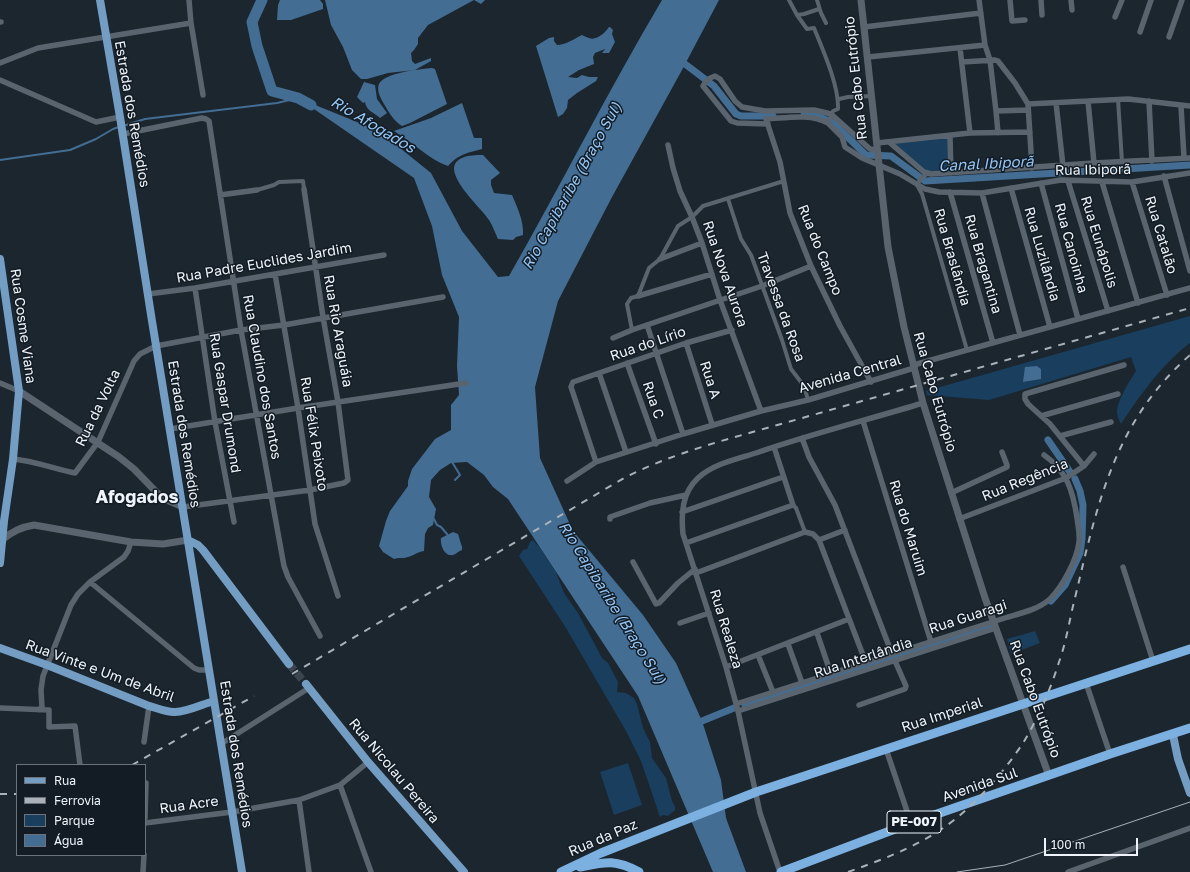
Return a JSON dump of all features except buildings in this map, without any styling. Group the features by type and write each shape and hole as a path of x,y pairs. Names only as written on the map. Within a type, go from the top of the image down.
{"highway":[{"name":"Rua Imperial","path":"740,798 886,748 1190,650"},
{"name":"Avenida Sul","path":"780,872 911,823 1190,728"},
{"name":"Rua da Paz","path":"563,871 658,830 740,798"},
{"path":"563,871 612,862 626,865 639,872"}],"main road":[{"name":"Estrada dos Remédios","path":"100,0 121,119 156,346 242,872"},
{"name":"Rua Cosme Viana","path":"0,260 19,390 13,459 2,521 0,563"},
{"path":"188,540 198,545 203,550 289,664"},
{"name":"Rua Vinte e Um de Abril","path":"0,648 47,665 149,706 174,712 214,701"},
{"name":"Rua Nicolau Pereira","path":"308,686 368,762 464,872"},
{"path":"1173,734 1178,758 1190,793"},
{"path":"1175,744 1182,758 1190,781"}],"street":[{"path":"189,0 191,23 203,95"},
{"path":"789,0 807,29 814,28 839,99 838,108 833,111 831,115 828,123 820,119 812,118 737,124 731,121 702,86 709,78 714,76 720,79 735,101 742,107 765,111 814,110 831,115 870,149 889,142 970,133 1030,132"},
{"path":"817,0 826,23"},
{"name":"Rua Cabo Eutrópio","path":"861,0 890,264 914,368 923,403 959,520 994,625 1049,776"},
{"path":"979,0 985,45 993,60 998,133"},
{"path":"1010,0 1012,20 1014,22 1025,20"},
{"path":"1041,0 1042,15"},
{"path":"1071,0 1072,10"},
{"path":"1115,17 1122,0"},
{"path":"1140,32 1151,0"},
{"path":"1170,38 1182,0"},
{"path":"797,15 820,9"},
{"path":"864,27 981,14"},
{"path":"0,63 38,48 191,23"},
{"path":"868,57 985,45"},
{"path":"960,48 970,133"},
{"path":"962,62 993,60 998,61 1006,70 1028,107 1032,168"},
{"path":"0,80 92,121 100,122 121,119"},
{"path":"839,99 872,96"},
{"path":"996,111 1056,103 1118,99 1190,106"},
{"path":"1118,99 1122,162"},
{"path":"1088,101 1094,163"},
{"path":"1150,101 1152,161"},
{"path":"1056,103 1062,166"},
{"path":"1181,106 1187,158"},
{"name":"Rua Claudino dos Santos","path":"123,134 202,118 209,121 241,330 284,566 288,577 320,636"},
{"name":"Rua do Campo","path":"767,121 780,162 790,213 811,266 840,326 871,382"},
{"name":"Rua Ibiporã","path":"828,123 842,137 845,147 862,158 900,174 925,189 939,192 982,193 1062,180 1132,182 1190,173"},
{"path":"950,136 951,173"},
{"path":"889,142 927,174 921,178 918,185"},
{"name":"Rua Nova Aurora","path":"668,145 680,191 702,243 720,300 761,411"},
{"name":"Rua Ibiporã","path":"927,174 1187,158"},
{"path":"1164,176 1190,271"},
{"path":"220,195 257,190 279,182 303,181 304,189"},
{"path":"660,259 678,226 692,217 703,206 784,181"},
{"name":"Rua Eunápolis","path":"1068,181 1108,311"},
{"path":"1102,182 1138,303"},
{"name":"Rua Catalão","path":"1132,182 1167,295"},
{"name":"Rua Canoinha","path":"1041,184 1078,319"},
{"name":"Rua Braslândia","path":"918,185 922,194 967,350"},
{"name":"Rua Luzilândia","path":"1011,188 1050,327"},
{"name":"Rua Rio Araguáia","path":"304,189 315,267 338,402 348,477 348,480 344,483 310,490"},
{"name":"Rua Bragantina","path":"950,192 993,343"},
{"path":"982,193 1020,336"},
{"name":"Travessa da Rosa","path":"728,198 741,239 751,254 791,369 804,386 808,400"},
{"path":"638,296 649,268 660,259 702,243"},
{"name":"Rua Padre Euclides Jardim","path":"148,294 195,288 384,254"},
{"path":"613,338 632,330 762,286 811,266"},
{"name":"Rua Félix Peixoto","path":"276,274 316,524 338,596"},
{"path":"632,330 627,304 631,298 712,274"},
{"name":"Rua Gaspar Drumond","path":"195,288 215,422 234,522"},
{"name":"Avenida Central","path":"566,481 596,462 656,444 712,424 808,400 914,368 917,364 1190,288"},
{"name":"Rua da Volta","path":"13,459 26,460 56,470 76,473 98,442 134,361 140,354 156,346 241,330 443,297"},
{"path":"647,325 683,434"},
{"name":"Rua do Lírio","path":"596,462 571,387 573,382 686,343 732,330"},
{"name":"Rua A","path":"686,343 712,424"},
{"name":"Rua C","path":"628,364 656,444"},
{"path":"1084,466 1060,436 1028,404 1024,396 1026,393 1124,364"},
{"path":"599,373 626,452"},
{"path":"0,383 19,390 98,442 134,469 162,498 183,507 310,490"},
{"path":"170,429 466,383"},
{"path":"1041,416 1118,394"},
{"path":"805,532 796,508 793,505 774,447 923,403"},
{"name":"Rua do Maruim","path":"863,421 931,642"},
{"path":"1060,436 1111,422"},
{"path":"802,438 809,457 835,505 892,654"},
{"name":"Rua Realeza","path":"774,447 722,464 699,477 686,495 682,512 683,534 726,667 738,711 760,813 780,872"},
{"path":"951,493 1006,467 1007,465 1002,452"},
{"name":"Rua Regência","path":"959,520 1066,478 1084,466 1094,454"},
{"name":"Rua Guaragi","path":"736,704 931,642 994,625 1008,617 1044,604 1058,590 1065,579 1075,557 1080,540 1074,498 1066,478 1054,462 1044,455"},
{"path":"682,512 783,477"},
{"path":"610,519 610,517 650,503 686,495"},
{"path":"686,543 793,505"},
{"path":"2,540 19,529 34,525 131,542 163,544 188,540"},
{"path":"819,540 845,530"},
{"path":"633,562 656,604 659,603 678,583 696,571 805,532 813,534 819,540 866,663"},
{"path":"39,710 42,707 42,682 47,665 71,605 78,594 90,582 124,557 131,542"},
{"path":"1123,567 1153,662"},
{"path":"90,582 194,668 199,670 209,670"},
{"path":"680,623 709,613"},
{"path":"726,667 788,644 848,619"},
{"name":"Rua Interlândia","path":"738,711 895,660 994,625"},
{"path":"817,632 830,674"},
{"path":"788,644 802,683"},
{"path":"758,655 773,692"},
{"path":"860,705 905,689 906,686 895,660"},
{"path":"1086,683 1110,754"},
{"path":"220,744 308,686"},
{"path":"144,742 149,706"},
{"path":"0,708 49,710 49,727 76,726 80,764"},
{"path":"886,748 911,823"},
{"name":"Rua Acre","path":"146,823 232,812 299,800 340,785 368,762"},
{"path":"340,785 370,872"},
{"path":"299,800 309,872"},
{"path":"1068,872 1190,828"},
{"path":"143,872 144,856"}],"green space":[{"path":"948,136 950,175 929,174 892,141"},
{"path":"1190,316 1190,343 1161,370 1121,424 1117,415 1119,402 1136,371 1131,357 989,400 927,395 926,391"},
{"path":"533,540 556,572 564,593 578,613 602,658 608,663 618,682 617,692 626,693 634,698 637,704 643,728 650,742 652,758 666,778 672,801 675,806 675,810 668,816 663,815 660,817 641,761 626,731 566,628 519,556 523,550 527,549 530,542"},
{"path":"1035,631 1040,643 1011,654 1007,639"},
{"path":"628,763 642,805 614,815 600,772"}],"water":[{"path":"280,0 320,0 323,4 323,9 291,20 277,20 278,5"},
{"path":"325,0 474,0 428,25 418,38 418,44 411,53 412,61 415,64 431,58 431,61 415,70 388,73 367,79 361,79 352,70 343,47 331,25"},
{"path":"474,0 485,0 481,4"},
{"name":"Rio Capibaribe (Braço Sul)","path":"662,0 719,0 612,197 558,301 535,387 540,458 573,531 643,615 676,663 702,721 721,780 726,818 746,872 713,872 638,696 508,499 493,487 484,475 467,462 451,463 440,470 431,480 429,497 436,509 433,525 428,528 425,534 424,551 406,558 394,559 383,552 379,546 390,511 408,486 412,469 435,439 451,430 451,405 459,395 457,366 459,317 442,275 432,226 414,178 298,98 379,131 431,173 462,231 498,277 509,276"},
{"path":"609,27 613,30 612,34 615,42 609,53 602,53 605,49 595,53 593,57 594,64 579,70 568,77 577,78 582,75 598,77 596,81 568,100 567,108 563,114 558,117 536,46 549,38 554,37 554,41 557,45 566,43 582,35 592,39 603,34"},
{"path":"432,68 435,69 447,104 402,126 388,111 380,97 378,92 379,84 382,80 395,74"},
{"path":"364,82 375,85 377,99 387,113 380,118 367,108 365,102 363,103 357,97"},
{"path":"462,103 474,138 482,138 482,149 460,156 448,166 427,155 394,131 431,118"},
{"path":"472,155 483,155 500,173 491,180 494,193 512,195 520,214 523,235 516,237 513,240 498,239 489,220 463,189 454,171 455,163 462,158"},
{"path":"1037,366 1041,369 1041,379 1023,382 1025,367"},
{"path":"453,532 458,534 462,550 454,555 450,555 443,550 441,538"}],"waterway":[{"name":"Rio Afogados","path":"262,0 252,22 257,46 272,91 298,98 311,105"},
{"name":"Canal Ibiporã","path":"676,62 685,64 714,86 736,114 741,116 773,116"},
{"path":"123,126 145,119 277,103 298,98"},
{"name":"Canal Ibiporã","path":"804,115 815,115 833,123 866,155 891,156 925,181 1190,165"},
{"path":"0,160 70,150 119,127"},
{"path":"1048,440 1070,472"},
{"path":"452,462 460,475 455,480"},
{"path":"1051,601 1065,585 1080,553 1083,505 1080,491 1075,479"},
{"path":"434,519 437,525 447,534"},
{"path":"745,705 992,625"},
{"path":"702,721 734,708"}],"tunnel":[{"path":"289,664 306,684"}],"tram line":[{"path":"957,872 1005,865 1190,802"}],"railway":[{"path":"292,674 624,478 660,462 721,441 1190,308"},
{"path":"848,872 909,848 921,842 954,820 965,811 997,778 1023,743 1044,703 1066,640 1091,532 1112,468 1126,438 1143,409 1164,381 1190,355"},
{"path":"134,764 254,696"},
{"path":"0,794 16,794"}],"district":[{"name":"Afogados","path":"137,497"}]}
